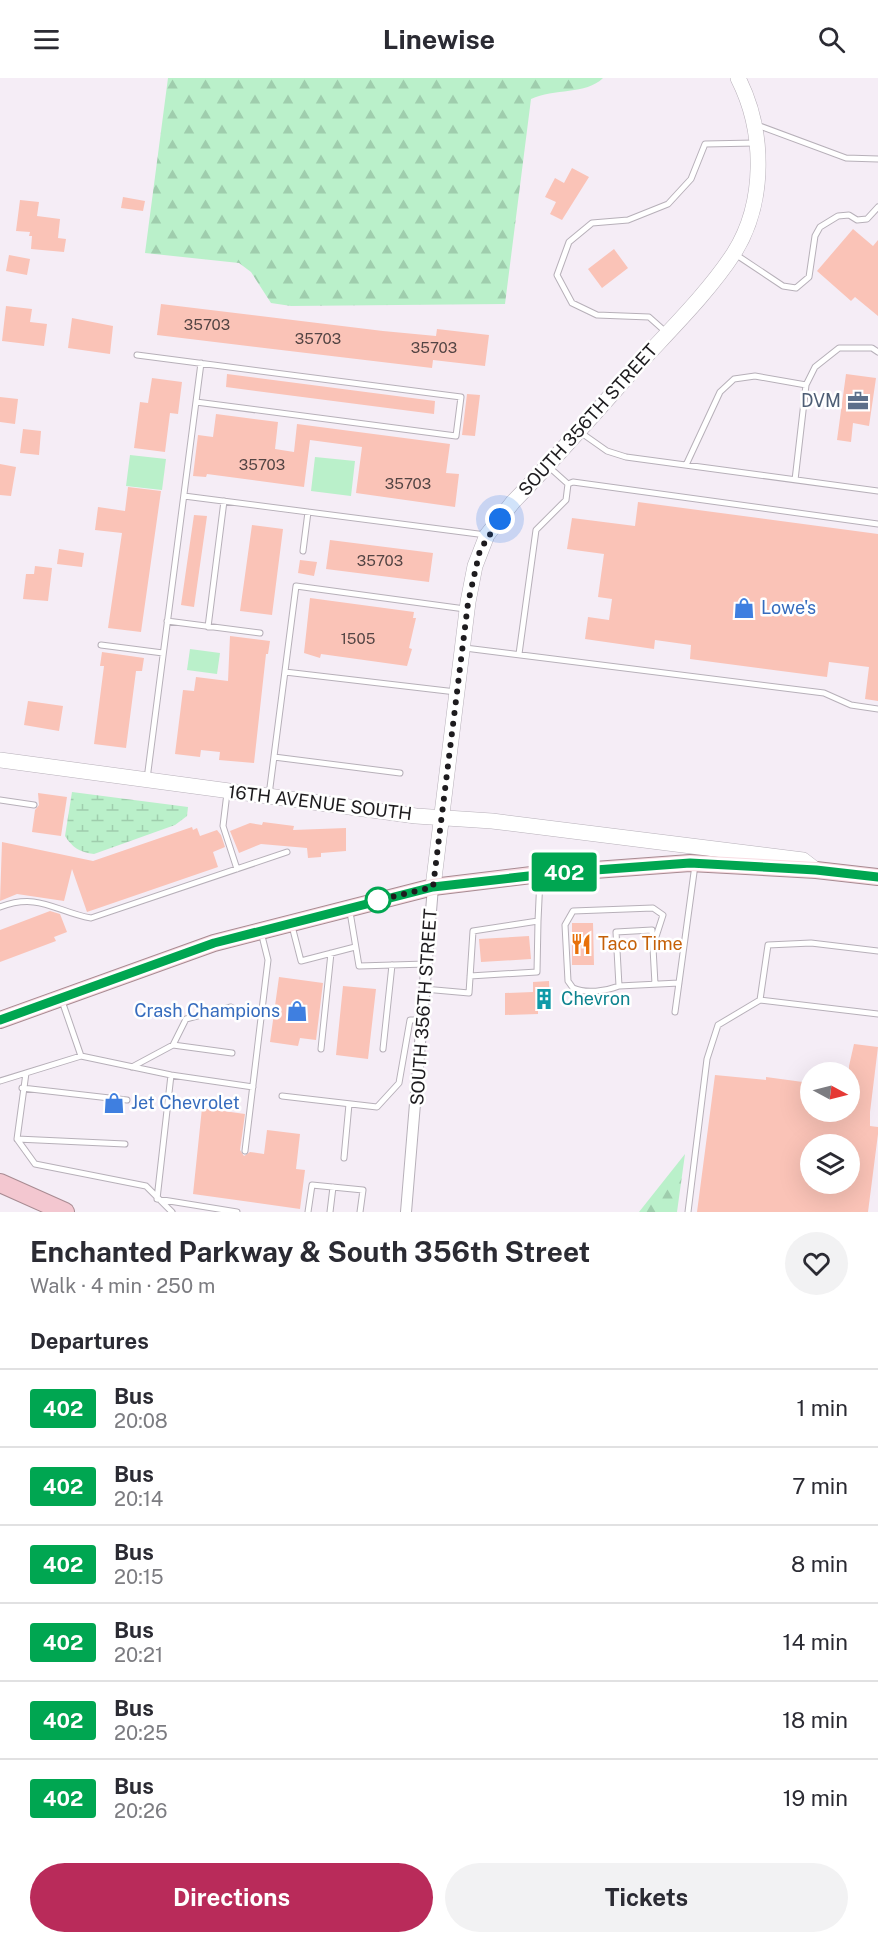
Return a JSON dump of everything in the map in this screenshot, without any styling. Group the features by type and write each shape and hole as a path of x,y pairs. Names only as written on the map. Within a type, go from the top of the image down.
{"highway":[{"path":"0,1183 65,1212"}],"main road":[{"name":"SOUTH 356TH STREET","path":"433,887 467,609 475,566 487,535 513,502 667,333 734,253 749,218 754,196 757,143 754,124 738,78"},
{"name":"16TH AVENUE SOUTH","path":"0,760 416,816 492,821 803,860 816,870"},
{"path":"0,1020 214,943 433,887 631,866 695,864 816,870 878,877"}],"street":[{"name":"SOUTH 356TH STREET","path":"406,1212 433,887"}],"lane":[{"path":"754,124 846,158 878,159"},
{"path":"667,333 649,317 597,315 572,303 557,275 569,242 592,223 628,220 668,204 691,179 705,144 757,143"},
{"path":"734,253 783,286 796,288 809,277 815,236 820,227 838,216 867,219 878,207"},
{"path":"795,480 806,386 815,367 839,348 872,348 878,352"},
{"path":"137,355 461,397 456,436 196,402"},
{"path":"146,781 201,363"},
{"path":"686,465 720,392 734,379 755,376 806,386"},
{"path":"579,431 607,451 686,465 878,491"},
{"path":"548,466 568,484"},
{"path":"568,484 573,482 878,524"},
{"path":"519,654 536,530 566,500 568,484"},
{"path":"184,496 487,535"},
{"path":"208,627 224,501"},
{"path":"303,551 308,512"},
{"path":"269,796 296,586 467,609"},
{"path":"167,621 260,633"},
{"path":"101,645 163,654"},
{"path":"463,647 824,693 852,705 878,709"},
{"path":"285,672 457,692"},
{"path":"274,757 400,773"},
{"path":"228,792 224,826 237,869"},
{"path":"0,800 34,805"},
{"path":"0,907 20,901 57,906 77,916 91,918 287,852"},
{"path":"675,1012 695,864"},
{"path":"470,976 537,972 540,874"},
{"path":"349,907 358,966 427,964"},
{"path":"653,946 663,915 653,908 573,911 567,917 565,925 568,981 573,988 587,991 611,990 619,986 679,983"},
{"path":"424,989 469,993 473,931 538,921"},
{"path":"291,922 302,961 355,947"},
{"path":"246,1151 268,960 261,930"},
{"path":"619,986 616,932 652,930 655,984"},
{"path":"760,1000 768,945 811,943 878,951"},
{"path":"321,1049 331,953"},
{"path":"383,1048 392,965"},
{"path":"60,998 81,1056"},
{"path":"688,1212 707,1059 718,1024 760,1000 878,1014"},
{"path":"132,1067 173,1045 186,1019 231,1007"},
{"path":"282,1096 377,1107 399,1083 410,1020 423,1020"},
{"path":"173,1045 232,1053"},
{"path":"0,1081 81,1056 171,1075 253,1086"},
{"path":"26,1073 22,1088 17,1139 35,1164 146,1186 172,1212"},
{"path":"158,1199 171,1075"},
{"path":"22,1088 127,1100"},
{"path":"344,1158 349,1104"},
{"path":"17,1139 124,1144"},
{"path":"308,1212 312,1185 363,1190 360,1212"},
{"path":"330,1212 333,1187"},
{"path":"158,1199 237,1212"}],"green space":[{"path":"168,78 603,78 588,87 550,93 531,99 505,304 291,306 271,303 251,272 239,263 145,253"},
{"path":"130,455 166,459 162,490 126,486"},
{"path":"315,457 355,461 351,496 311,491"},
{"path":"190,649 220,653 217,674 187,670"},
{"path":"72,792 188,807 187,816 175,825 94,854 89,853 77,849 65,836"},
{"path":"685,1154 677,1212 639,1212"}],"building":[{"path":"572,168 589,177 562,220 550,214 556,202 545,197 555,178 564,183"},
{"path":"123,197 145,201 143,211 121,208"},
{"path":"20,200 39,202 37,216 60,219 58,238 66,239 64,252 31,249 30,232 16,231"},
{"path":"853,229 873,246 878,240 878,316 855,297 851,301 817,271"},
{"path":"614,249 628,268 602,288 588,269"},
{"path":"9,255 30,259 27,275 6,271"},
{"path":"161,304 383,331 436,336 437,329 489,335 485,366 433,360 432,368 157,335"},
{"path":"6,306 32,309 30,322 47,324 44,346 2,341"},
{"path":"72,318 113,326 110,354 68,348"},
{"path":"227,374 435,401 434,414 226,387"},
{"name":"DVM","path":"846,374 876,378 869,426 853,423 851,442 837,440"},
{"path":"152,378 182,382 178,414 170,413 165,452 134,448 140,402 148,403"},
{"path":"467,394 480,395 475,436 462,435"},
{"path":"0,397 18,399 15,424 0,422"},
{"path":"216,414 278,422 275,449 294,452 297,424 450,444 446,473 459,474 455,507 356,493 362,447 310,440 304,487 207,474 206,477 193,476 198,435 213,437"},
{"path":"23,429 41,431 39,455 20,453"},
{"path":"0,464 16,467 11,496 0,495"},
{"path":"128,487 161,491 141,632 108,628 122,533 95,530 98,507 125,511"},
{"name":"Lowe's","path":"638,502 878,534 878,701 865,699 869,667 829,662 827,677 690,659 691,645 655,640 654,649 585,639 588,617 609,620 612,599 598,597 604,554 567,549 572,518 635,526"},
{"path":"194,515 207,516 194,607 181,605"},
{"path":"252,525 283,529 272,615 240,611"},
{"path":"330,540 433,553 429,582 326,569"},
{"path":"59,549 84,553 82,567 57,564"},
{"path":"300,560 317,562 314,576 298,573"},
{"path":"35,566 52,568 48,601 23,599 26,574 34,574"},
{"path":"310,598 414,612 413,618 416,618 409,648 412,649 407,666 321,654 320,658 304,653"},
{"path":"230,636 270,641 268,654 266,654 254,763 219,760 220,752 201,750 200,757 175,754 183,690 194,691 196,677 228,681"},
{"path":"102,652 144,658 142,671 136,671 126,748 94,744 104,666 100,666"},
{"path":"28,701 63,706 59,731 24,725"},
{"path":"38,793 67,797 61,836 32,832 35,810 39,805"},
{"path":"263,822 294,826 293,830 346,828 346,851 321,853 321,857 308,858 307,848 261,844 239,853 230,831 250,823 262,825"},
{"path":"192,827 193,830 197,828 200,836 217,830 221,835 225,847 213,852 218,867 87,912 72,869 64,901 17,894 0,901 2,842 93,861"},
{"path":"50,911 60,914 67,932 54,937 56,941 0,962 0,930"},
{"name":"Taco Time","path":"572,923 593,923 594,965 572,965"},
{"name":"Chevron","path":"529,936 531,959 481,962 479,939"},
{"name":"Crash Champions","path":"279,977 323,983 316,1040 300,1038 298,1046 270,1042"},
{"path":"549,981 550,1005 538,1005 538,1014 505,1015 505,993 533,992 533,982"},
{"path":"343,986 376,989 368,1059 336,1055"},
{"path":"854,1044 878,1047 870,1126 878,1127 878,1134 868,1212 697,1212 715,1075 766,1080 766,1077 800,1082 800,1122 860,1122 860,1062 850,1062"},
{"path":"202,1108 245,1114 240,1150 244,1156 250,1152 264,1154 267,1130 300,1134 296,1169 305,1170 300,1209 193,1194"}],"bus line":[{"name":"402","path":"0,1020 214,943 320,914 433,887 555,873 690,863 816,870 878,877"}],"place":[{"name":"DVM","path":"858,401"},
{"name":"Lowe's","path":"744,608"},
{"name":"Taco Time","path":"581,944"},
{"name":"Chevron","path":"544,999"},
{"name":"Crash Champions","path":"297,1011"},
{"name":"Jet Chevrolet","path":"114,1103"}],"route":[{"path":"378,900 370,902 433,887 468,603 480,550 487,535 500,519"}]}
